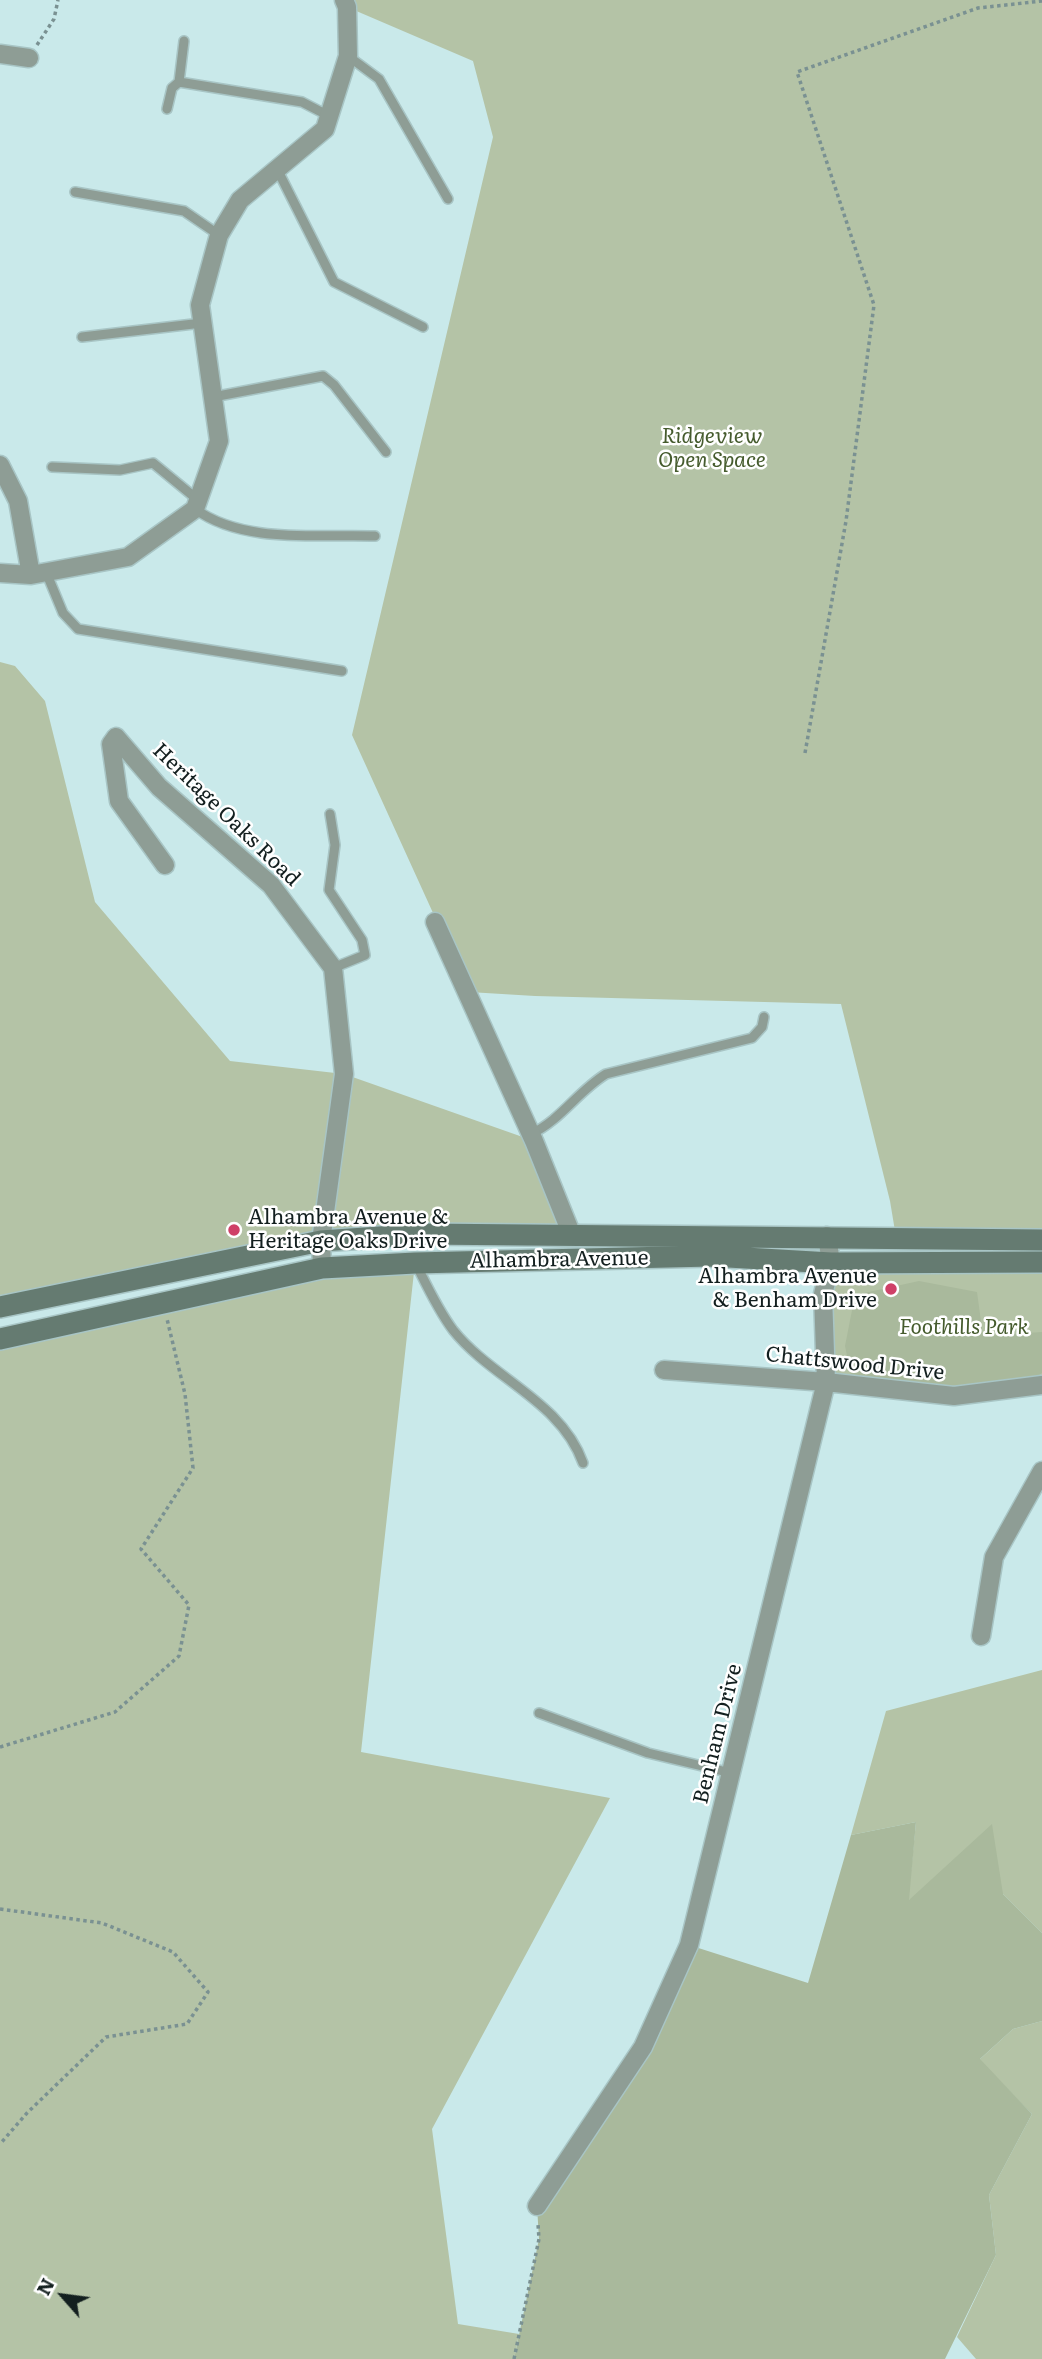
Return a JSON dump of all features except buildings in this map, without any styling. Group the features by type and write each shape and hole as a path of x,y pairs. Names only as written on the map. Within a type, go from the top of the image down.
{"main road":[{"name":"Alhambra Avenue","path":"0,1307 321,1241 424,1234 570,1233 1042,1240"},
{"name":"Alhambra Avenue","path":"0,1339 322,1268 415,1263 711,1256 831,1263 1042,1262"}],"street":[{"path":"0,573 39,573 128,557 196,504 219,440 200,304 219,235 240,200 326,129 348,56 347,7 344,0"},
{"path":"0,54 29,58"},
{"path":"0,465 18,500 39,573"},
{"name":"Heritage Oaks Road","path":"165,865 119,801 111,744 116,737 159,787 271,884 333,968"},
{"path":"435,922 531,1134 570,1233"},
{"path":"322,1268 321,1241 344,1074 333,968"},
{"name":"Benham Drive","path":"537,2206 643,2047 689,1945 826,1382 823,1294 831,1263 827,1236"},
{"name":"Chattswood Drive","path":"664,1370 826,1382 954,1396 1042,1385"},
{"path":"981,1636 994,1558 1042,1471"}],"lane":[{"path":"167,109 172,88 179,82 184,41"},
{"path":"348,56 379,79 448,199"},
{"path":"179,82 302,102 329,116"},
{"path":"277,169 334,282 423,327"},
{"path":"75,192 184,211 219,235"},
{"path":"82,337 202,323"},
{"path":"213,397 323,376 334,384 386,452"},
{"path":"52,467 120,470 153,463 213,522 249,532 375,536"},
{"path":"39,573 63,613 78,629 342,671"},
{"path":"330,814 335,845 329,890 362,940 365,955 333,968"},
{"path":"531,1134 554,1120 587,1088 606,1074 686,1057 752,1038 762,1027 764,1017"},
{"path":"415,1263 454,1331 561,1423 576,1442 583,1463"},
{"path":"539,1713 648,1754 732,1773"}],"path":[{"path":"29,58 54,19 58,0"},
{"path":"805,752 846,521 874,305 797,72 978,8 1042,1"},
{"path":"0,1747 114,1712 179,1656 189,1605 141,1549 193,1468 185,1394 163,1303"},
{"path":"0,1909 102,1923 173,1952 208,1992 187,2024 106,2038 27,2113 0,2144"},
{"path":"514,2359 539,2239 537,2206"}],"green space":[{"name":"Ridgeview Open Space","path":"344,0 1042,0 1042,1240 896,1237 890,1201 841,1004 469,992 352,735 493,137 473,61 347,7"},
{"path":"0,662 15,666 45,701 95,902 230,1061 344,1074 534,1141 571,1233 424,1234 0,1307"},
{"name":"Foothills Park","path":"1042,1262 1042,1385 826,1382 831,1263"},
{"path":"415,1263 361,1752 610,1798 432,2129 458,2324 519,2334 514,2359 0,2359 0,1339 322,1268"},
{"name":"Foothills Park","path":"919,1281 977,1292 983,1336 1042,1332 1042,1373 1020,1388 954,1396 853,1385 845,1346 855,1295"},
{"path":"1042,1670 1042,1933 1003,1894 908,1900 916,1822 851,1835 886,1711"},
{"path":"916,1822 909,1900 992,1824 1003,1894 1042,1933 1042,2021 1013,2029 980,2059 1032,2114 989,2195 996,2255 945,2359 514,2359 539,2239 537,2206 643,2047 689,1945 808,1983 851,1835"},
{"path":"1042,2021 1042,2359 976,2359 957,2337 996,2255 989,2195 1032,2114 979,2060 1013,2029"}],"place":[{"name":"Alhambra Avenue & Heritage Oaks Drive","path":"234,1230"},
{"name":"Alhambra Avenue & Benham Drive","path":"891,1289"}]}
